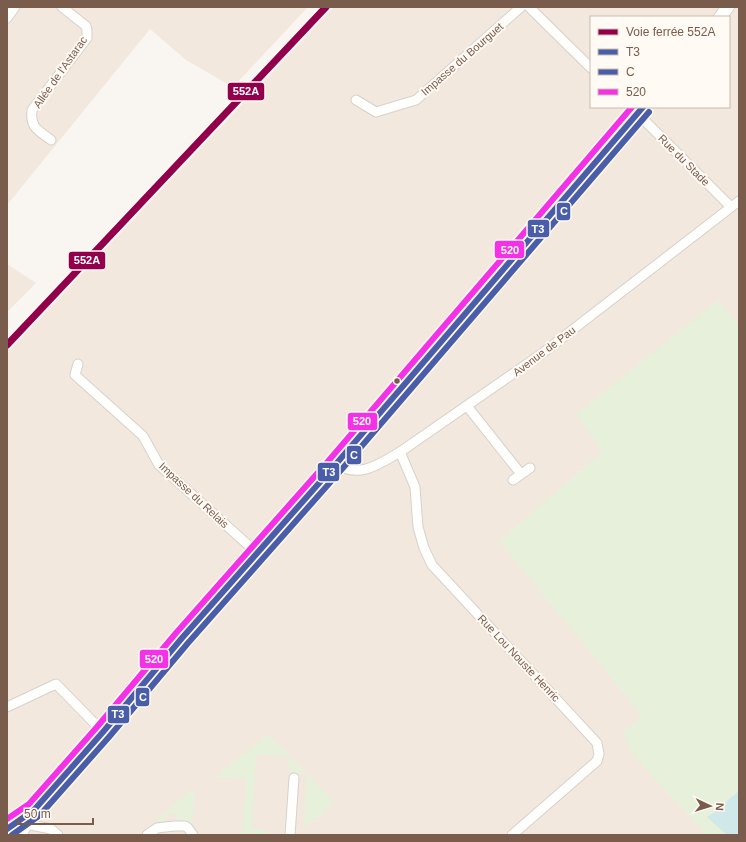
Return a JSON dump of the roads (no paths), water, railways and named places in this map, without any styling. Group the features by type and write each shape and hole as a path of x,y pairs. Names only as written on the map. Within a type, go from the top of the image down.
{"main road":[{"path":"721,16 728,7"},
{"path":"23,830 34,810 103,732 201,616 336,464 637,109"},
{"path":"7,829 34,810"}],"street":[{"path":"7,18 15,7"},
{"name":"Allée de l'Astarac","path":"51,140 33,126 31,118 32,110 87,38 86,26 62,7"},
{"name":"Impasse du Bourguet","path":"356,100 376,112 416,100 521,7"},
{"path":"528,7 590,67"},
{"name":"Rue du Stade","path":"637,109 731,207"},
{"name":"Avenue de Pau","path":"336,464 342,468 358,471 377,465 400,452 540,355 739,201"},
{"name":"Impasse du Relais","path":"78,364 75,375 143,436 159,465 257,553"},
{"path":"467,406 522,474"},
{"name":"Rue Lou Nouste Henric","path":"400,452 415,487 418,527 424,548 432,565 597,743 599,754 597,761 512,835"},
{"path":"513,480 530,468"},
{"path":"7,707 56,684 103,732"},
{"path":"290,835 294,778"},
{"path":"147,835 157,828 174,826 185,826 193,835"},
{"path":"23,830 51,829 58,835"}],"water":[{"path":"739,791 739,835 727,835 707,817 718,810"}],"rail line":[{"name":"552A","path":"7,345 326,7"}]}
